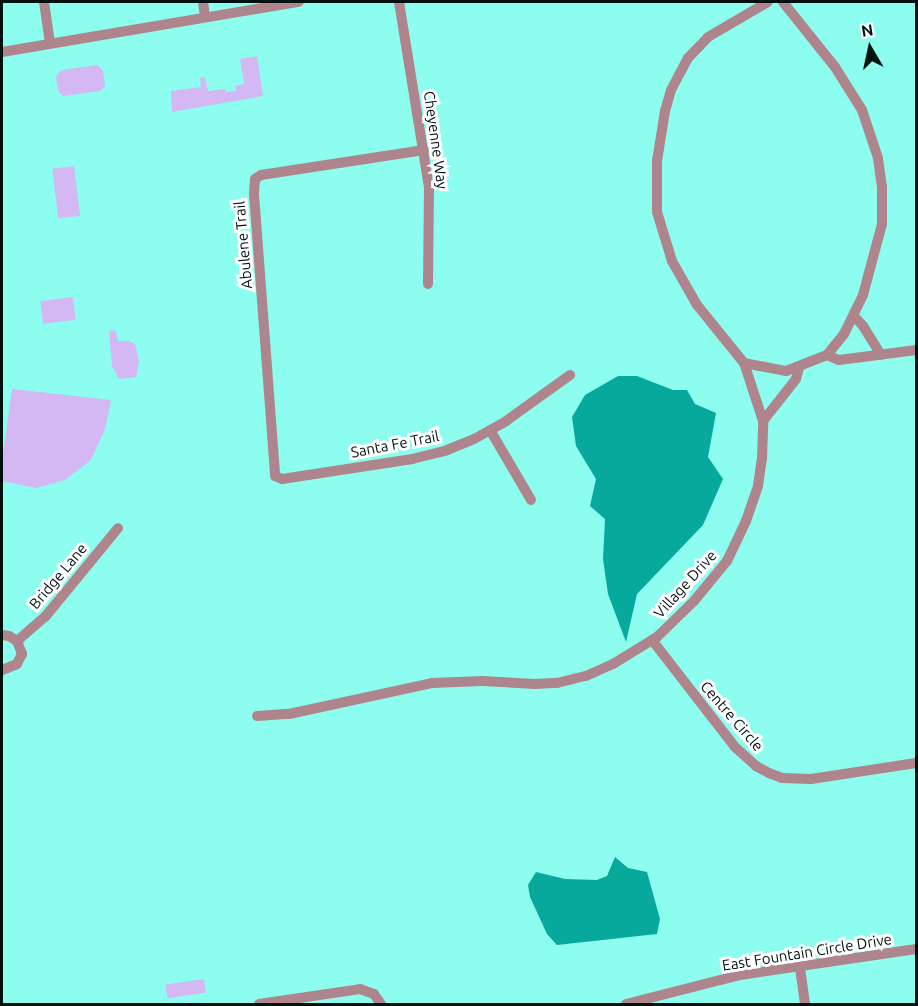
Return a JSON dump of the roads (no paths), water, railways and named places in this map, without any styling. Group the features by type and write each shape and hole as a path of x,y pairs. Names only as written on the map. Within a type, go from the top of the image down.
{"street":[{"path":"44,2 50,43"},
{"path":"203,2 205,16"},
{"path":"2,52 298,2"},
{"name":"Cheyenne Way","path":"399,2 424,150 429,203 428,284"},
{"name":"Village Drive","path":"257,716 289,714 432,683 483,681 535,684 572,680 613,664 652,640 710,584 735,548 758,486 762,459 763,421 744,363 703,314 672,261 657,212 657,161 665,111 688,58 708,38 768,2"},
{"path":"744,363 778,371 799,368 827,355 854,316 871,274 882,224 882,187 878,158 870,130 851,91 783,2"},
{"name":"Abulene Trail","path":"277,479 254,194 255,179 261,175 424,150"},
{"path":"854,316 864,326 881,355"},
{"path":"827,355 839,360 916,350"},
{"path":"763,421 796,380 799,368"},
{"name":"Santa Fe Trail","path":"277,479 434,454 489,430 570,375"},
{"path":"489,430 531,500"},
{"name":"Bridge Lane","path":"17,641 45,617 118,528"},
{"path":"2,635 17,641 21,649 20,660 12,668 2,670"},
{"name":"Centre Circle","path":"652,640 735,747 756,766 769,773 782,778 811,779 916,763"},
{"name":"East Fountain Circle Drive","path":"629,1004 740,975 800,968 916,949"},
{"path":"800,968 805,1005"},
{"path":"259,1005 360,989 374,994 381,1005"}],"water":[{"path":"618,376 637,376 673,390 687,390 695,404 716,413 708,457 723,479 703,525 637,594 626,642 608,594 603,559 605,519 590,506 596,479 576,446 572,417 585,395"},
{"path":"615,857 628,868 647,872 660,919 657,934 557,945 547,934 530,897 528,885 536,872 565,879 597,880 607,876"}]}
